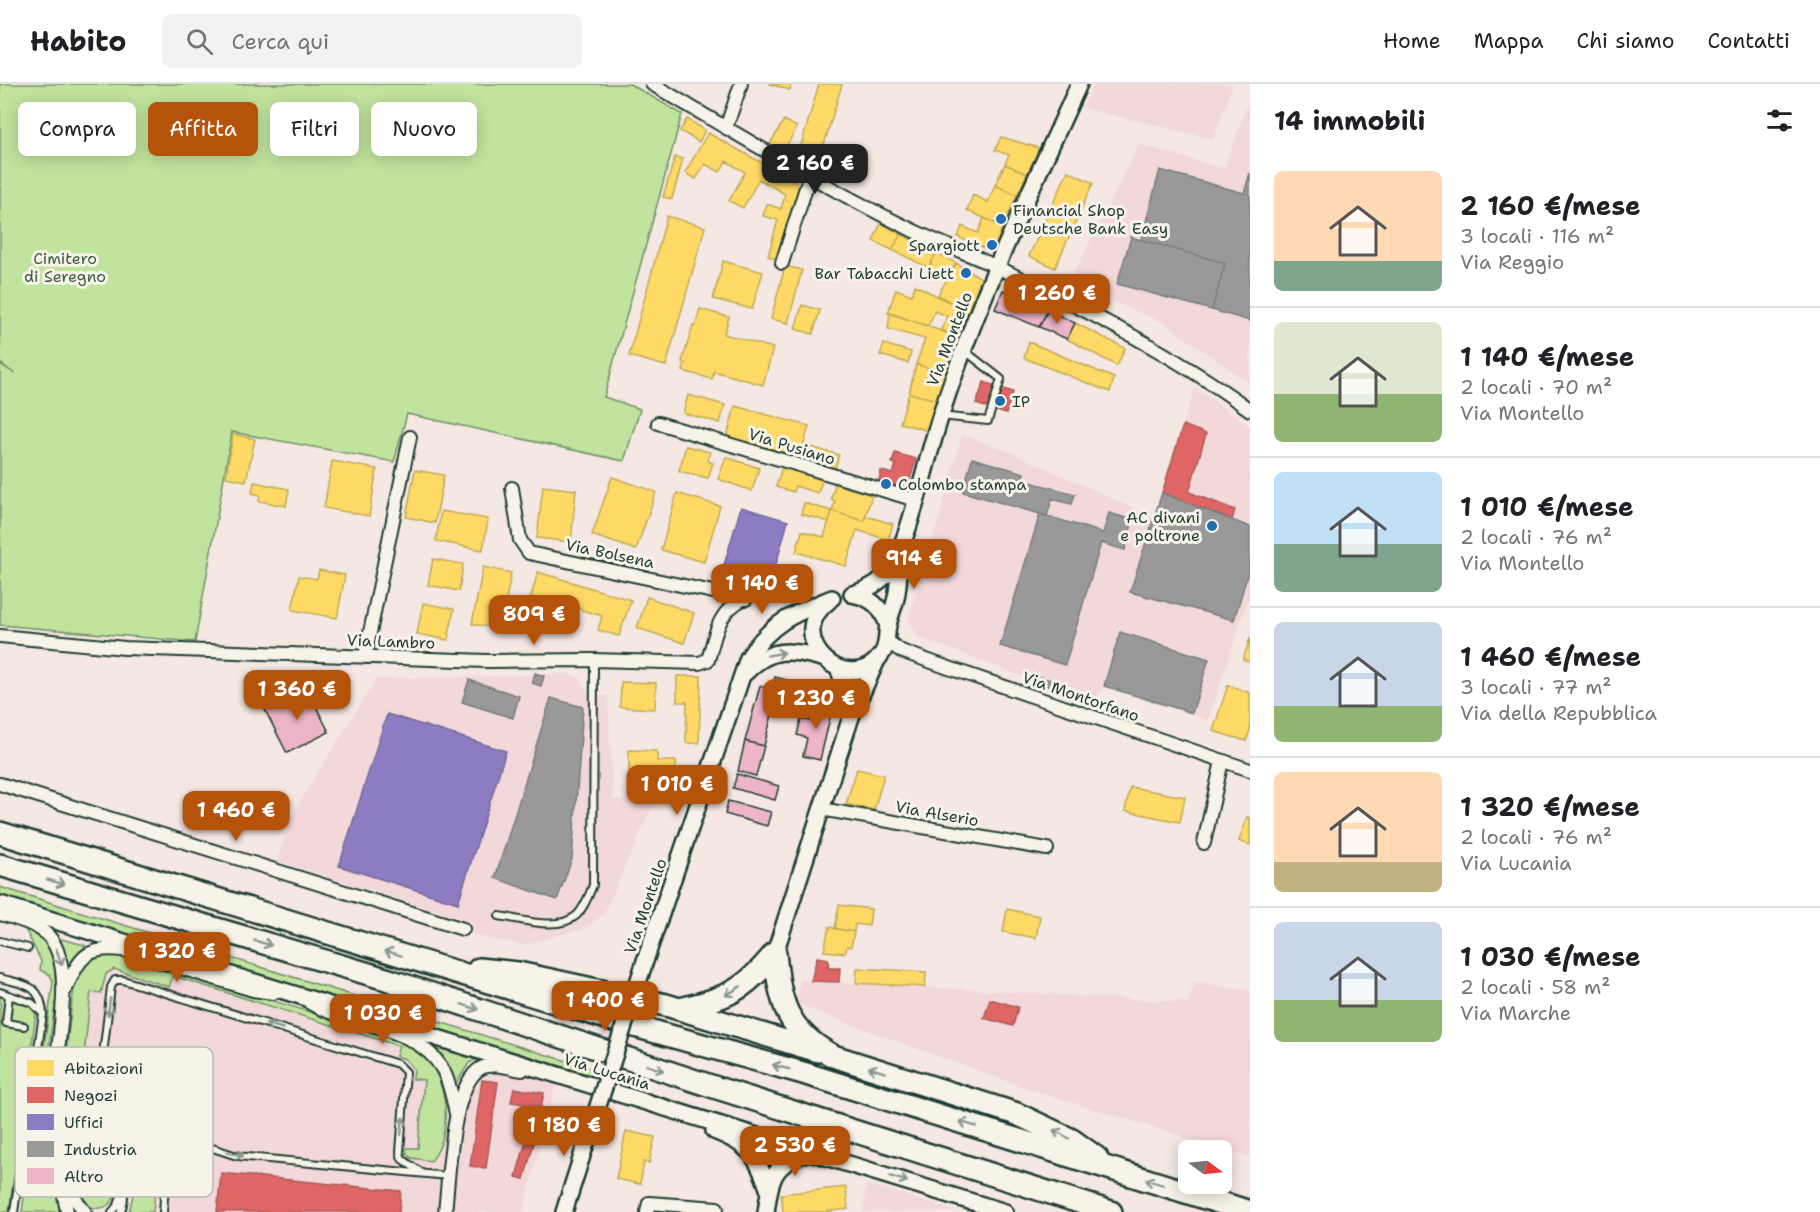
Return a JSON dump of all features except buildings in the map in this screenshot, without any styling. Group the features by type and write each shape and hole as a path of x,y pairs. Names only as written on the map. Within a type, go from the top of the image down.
{"highway":[{"path":"0,832 435,966 685,1041 803,1073 1250,1212"},
{"path":"0,865 386,979 714,1087 1111,1212"},
{"path":"679,1009 720,999 755,977 775,953"},
{"path":"775,953 778,989 785,1010 814,1045 833,1056"},
{"path":"435,966 518,973 679,1009 1027,1118 1081,1146 1108,1168"}],"street":[{"path":"652,84 726,128 910,229 997,267 1156,349 1250,410"},
{"path":"726,128 741,84"},
{"name":"Via Montello","path":"853,594 877,584 886,576 901,547 940,416 963,350 997,267 1079,84"},
{"path":"782,263 810,175"},
{"name":"Via Pusiano","path":"658,423 916,500"},
{"path":"366,657 410,437"},
{"name":"Via Bolsena","path":"512,488 520,540 529,553 747,600"},
{"name":"Via Montello","path":"775,953 851,717 884,645 897,596 901,547"},
{"path":"853,594 862,596 879,608 884,645 858,669 838,668 822,658 816,648 813,626 816,615 823,605 832,598 853,594"},
{"name":"Via Montello","path":"564,1212 645,961 748,658 769,630 799,612 832,598"},
{"name":"Via Lambro","path":"0,636 125,648 487,661 594,660 699,663 708,660 722,617 734,604 747,600"},
{"name":"Via Montorfano","path":"884,645 1250,770"},
{"name":"Via Montello","path":"740,680 756,662 772,654 782,652 822,658"},
{"name":"Via Montello","path":"838,668 845,687 851,717"},
{"path":"1204,843 1222,760"},
{"path":"0,784 463,929"},
{"name":"Via Alserio","path":"821,809 1047,849"},
{"name":"Via Lucania","path":"0,904 1005,1212"},
{"path":"0,914 30,924 43,931 53,942 63,968 64,992 58,1047"},
{"path":"64,992 80,962 90,952 103,948 122,950 253,990 296,996 326,1012 418,1042 434,1056 444,1072 456,1114"},
{"path":"445,1212 456,1114 465,1085 472,1076 482,1067 495,1065 570,1079"},
{"path":"636,1099 725,1135 750,1150 760,1166 769,1191"},
{"path":"766,1212 774,1174 782,1165 796,1156 810,1152"},
{"path":"65,1197 68,1212"},
{"path":"74,1197 85,1212"},
{"path":"647,1212 649,1203 717,1208"}],"lane":[{"path":"940,416 987,421 1001,379 963,350"},
{"path":"499,916 546,924 563,922 577,915 586,903 593,885 594,660"},
{"path":"0,940 28,948"},
{"path":"0,978 31,987 42,1000 43,1014 38,1047"},
{"path":"104,1047 111,987 115,980 123,980 398,1064 406,1071 399,1152 402,1159 422,1173"},
{"path":"0,992 32,1003 43,1014"},
{"path":"9,995 6,1023 24,1026"},
{"path":"213,1148 237,1156 449,1176"},
{"path":"14,1212 16,1197"},
{"path":"112,1212 121,1197"},
{"path":"121,1212 123,1197"},
{"path":"163,1212 164,1197"}],"shaded area":[{"path":"1094,84 1233,84 1213,139 1083,108"},
{"path":"1250,97 1250,384 1164,323 1069,283 1139,144 1224,169"},
{"path":"1195,388 1250,426 1250,594 1208,721 1192,713 1104,686 1093,703 918,637 911,627 909,617 962,434 1015,454 1153,517"},
{"path":"566,674 579,677 590,696 608,696 613,800 655,800 604,914 586,928 523,945 489,939 469,933 472,922 276,861 293,813 376,679"},
{"path":"122,960 406,1047 440,1114 460,1117 469,1086 485,1072 494,1070 557,1081 523,1212 155,1212 157,1197 213,1197 213,1047 84,1047 94,967"},
{"path":"800,980 1188,1002 1195,982 1250,991 1250,1157 1232,1151 1232,1140 1194,1140 1031,1090 814,1011 796,1002"},
{"path":"866,1184 960,1212 863,1212"}],"green space":[{"name":"Cimitero di Seregno","path":"0,84 630,84 682,114 604,397 640,409 624,461 407,414 394,462 232,432 195,642 0,625 0,364 15,374 0,363"},
{"path":"0,887 596,1070 593,1080 0,899"},
{"path":"25,929 43,940 55,962 57,992 49,1047 44,1047 53,981 50,975 40,970 41,961"},
{"path":"61,939 85,945 70,963 66,963 64,950 59,941"},
{"path":"107,954 124,956 393,1037 415,1048 431,1063 442,1091 445,1121 438,1150 431,1161 407,1155 406,1148 418,1148 424,1080 413,1079 414,1069 405,1059 396,1056 399,1046 173,976 169,987 114,969 106,974 101,993 91,992 85,1047 67,1047 73,994 77,981 81,970 94,959"},
{"path":"0,994 38,999 31,1047 15,1047 15,1168 9,1212 0,1212"},
{"path":"440,1046 475,1057 457,1082 453,1081 447,1062 437,1048"},
{"path":"24,1197 59,1197 59,1212 22,1212"},
{"path":"81,1197 114,1197 109,1204 101,1208 91,1207"},
{"path":"132,1197 155,1197 153,1212 129,1212"}],"place":[{"name":"Financial Shop Deutsche Bank Easy","path":"1001,219"},
{"name":"Spargiott","path":"992,245"},
{"name":"Bar Tabacchi Liett","path":"966,273"},
{"name":"IP","path":"1000,401"},
{"name":"Colombo stampa","path":"886,484"},
{"name":"AC divani e poltrone","path":"1212,526"}]}
